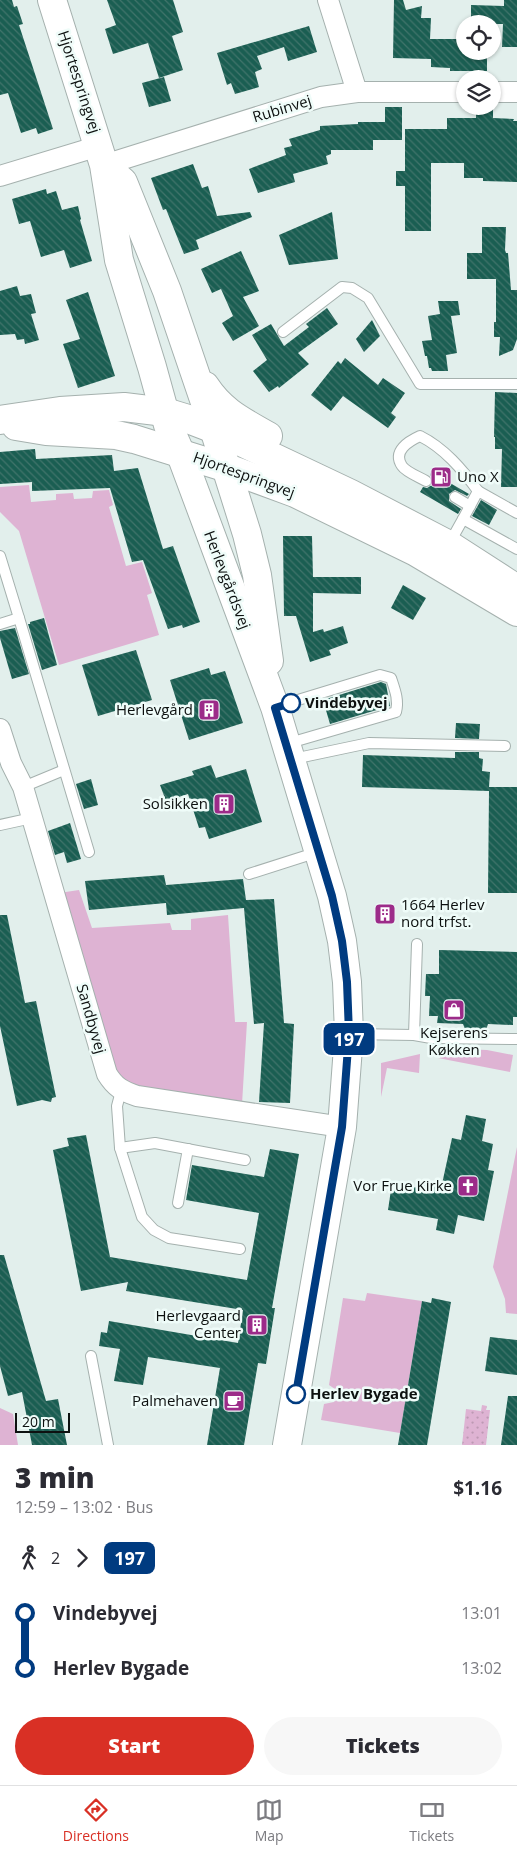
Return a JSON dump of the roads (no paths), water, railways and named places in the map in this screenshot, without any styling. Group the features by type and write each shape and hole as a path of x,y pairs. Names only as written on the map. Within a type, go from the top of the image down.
{"street":[{"name":"Hjortespringvej","path":"52,0 102,156 110,205 152,310 177,391 181,431 352,494 449,545 517,589"},
{"path":"328,0 357,92"},
{"name":"Rubinvej","path":"0,176 102,156 320,97 357,92 456,92"},
{"path":"501,92 517,92"},
{"path":"102,156 123,182 167,291 193,367 210,394 230,415 345,476 449,545"},
{"path":"193,367 181,431 212,490 238,570 265,633"},
{"path":"0,420 60,411 124,407 181,431 227,468"},
{"path":"0,424 46,431 116,435 134,439 181,431"},
{"name":"Herlevgårdsvej","path":"181,431 275,708 332,896 342,941 347,982 349,1034 342,1127 287,1445"},
{"name":"Hjortespringvej","path":"227,468 295,493 416,552 517,612"},
{"name":"Herlevgårdsvej","path":"227,468 257,575 275,708"},
{"name":"Sandbyvej","path":"0,729 11,763 23,788 107,1074 113,1085 121,1091"},
{"path":"121,1091 136,1096 342,1127"}],"lane":[{"path":"283,332 342,287 352,288 368,298 420,384 517,384"},
{"path":"426,481 402,467 399,458 401,450 408,441 420,436 430,441 462,468 478,491 517,513"},
{"path":"449,545 478,491"},
{"path":"455,497 470,506"},
{"path":"463,519 517,549"},
{"path":"0,556 89,852"},
{"path":"0,624 19,618"},
{"path":"275,708 380,676 391,678 398,703 396,712 288,752"},
{"path":"288,752 369,744 505,746"},
{"path":"23,788 64,770"},
{"path":"0,825 32,818"},
{"path":"249,874 318,852"},
{"path":"414,1035 417,944"},
{"path":"349,1034 414,1035 431,1038 517,1039"},
{"path":"121,1091 117,1106 120,1148 142,1217 154,1230 169,1238 240,1249"},
{"path":"120,1148 156,1143 245,1160"},
{"path":"178,1203 188,1149"},
{"path":"90,1356 108,1445"}],"place":[{"name":"Uno X","path":"441,477"},
{"name":"Vindebyvej","path":"291,703"},
{"name":"Herlevgård","path":"209,710"},
{"name":"Solsikken","path":"224,804"},
{"name":"1664 Herlev nord trfst.","path":"385,914"},
{"name":"Kejserens Køkken","path":"454,1010"},
{"name":"Vor Frue Kirke","path":"468,1186"},
{"name":"Herlevgaard Center","path":"257,1325"},
{"name":"Herlev Bygade","path":"296,1394"},
{"name":"Palmehaven","path":"234,1401"}]}
